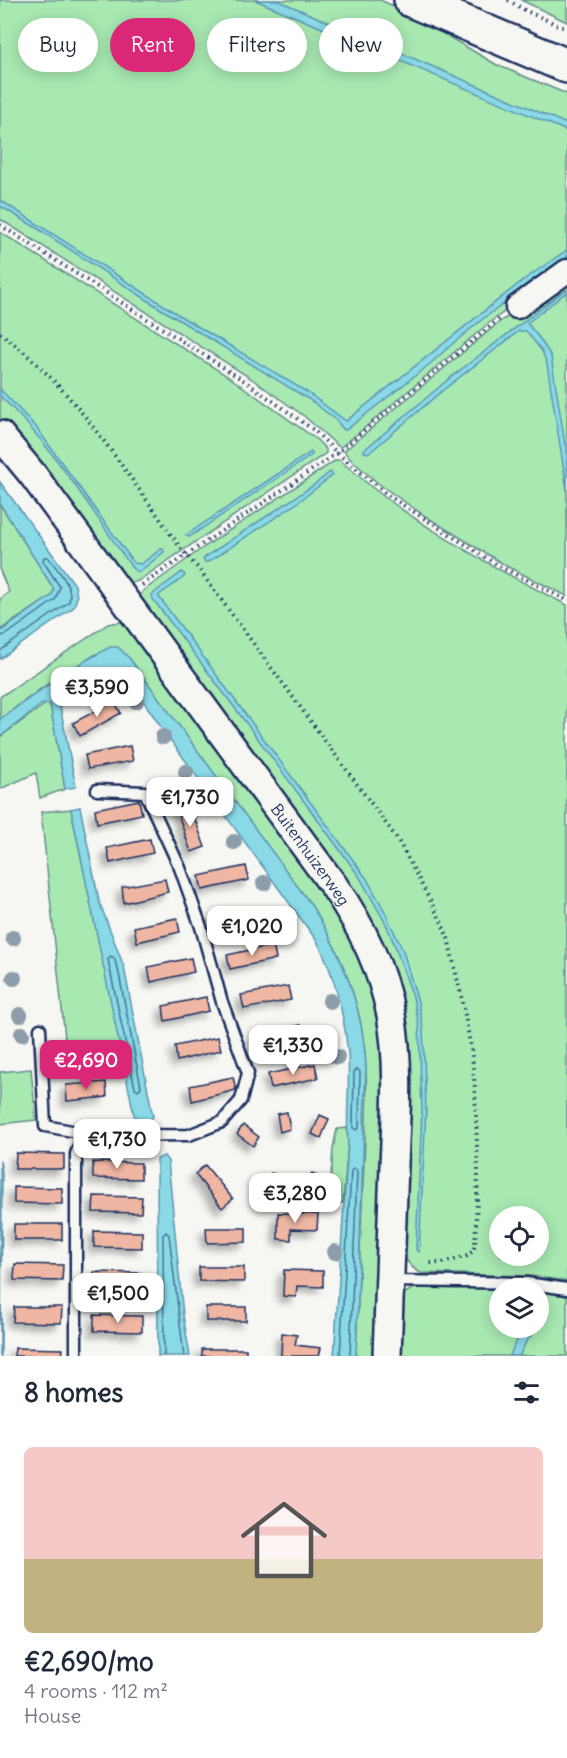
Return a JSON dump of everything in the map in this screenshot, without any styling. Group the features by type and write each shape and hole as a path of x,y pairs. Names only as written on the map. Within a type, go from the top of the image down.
{"main road":[{"path":"411,0 567,66"}],"street":[{"path":"517,306 567,271"},
{"name":"Buitenhuizerweg","path":"0,435 33,475 334,886 368,944 388,1000 395,1049 396,1095 387,1356"}],"lane":[{"path":"40,1029 45,1126 99,1136 189,1135 222,1122 241,1100 248,1072 222,1002 201,927 180,868 145,792 97,790"},
{"path":"76,1356 76,1154 84,1133"},
{"path":"390,1272 526,1283 567,1289"}],"path":[{"path":"508,0 567,29"},
{"path":"0,225 243,380 304,422 337,453 396,501 499,566 567,600"},
{"path":"167,567 337,453 517,306"},
{"path":"0,333 37,362 73,400 398,840 441,921 448,938 468,1031 475,1089 478,1173 475,1245 473,1251 467,1256 458,1259 390,1272"}],"green space":[{"path":"0,0 380,0 403,10 497,65 567,94 567,266 489,323 341,447 304,416 252,379 0,219"},
{"path":"521,0 567,0 567,22"},
{"path":"0,232 232,379 316,439 326,449 326,453 138,581 128,584 0,421"},
{"path":"567,277 567,596 508,567 425,516 379,484 344,451 502,320"},
{"path":"339,460 382,495 426,526 495,567 567,605 567,1281 530,1276 421,1273 411,1266 403,1255 393,983 137,600 143,591 204,547"},
{"path":"0,504 54,589 52,596 0,630 0,599 9,592 0,571"},
{"path":"120,622 126,624 316,877 358,944 385,1039 379,1356 356,1356 366,1105 363,1035 347,976 320,920 130,659 96,654 43,687 0,719 0,697 108,624"},
{"path":"47,703 50,704 65,789 40,798 36,773 0,789 0,737"},
{"path":"71,809 125,1067 56,1077 53,1040 65,1038 41,812"},
{"path":"31,1069 36,1120 0,1124 0,1072"},
{"path":"347,1128 343,1203 329,1203 333,1148 337,1129"},
{"path":"414,1288 489,1289 489,1338 549,1338 549,1293 567,1296 567,1356 396,1356 401,1295"}],"water":[{"path":"255,0 277,0 319,18 319,27 307,22 307,18 298,18"},
{"path":"403,54 567,124 567,131 403,62"},
{"path":"0,200 182,317 307,392 346,421 522,281 567,250 567,259 484,318 430,364 344,430 335,419 310,400 161,309 0,206"},
{"path":"565,290 567,292 527,323 551,356 565,444 567,444 567,490 547,364 542,351 526,331 519,331 442,391 375,448 368,453 364,452 450,378"},
{"path":"0,389 36,427 134,563 141,564 161,549 164,552 139,572 133,569 54,457 37,435 0,396"},
{"path":"311,452 312,455 189,537 186,535"},
{"path":"330,472 332,476 293,506 208,562 203,560 314,485"},
{"path":"0,482 75,585 77,597 74,607 0,659 0,632 51,596 54,589 0,504"},
{"path":"182,572 185,575 183,578 159,597 367,879 403,951 423,1027 426,1110 419,1252 416,1250 422,1110 419,1026 413,997 386,924 359,876 152,598 154,593"},
{"path":"110,647 118,647 130,659 310,903 332,942 349,982 361,1025 366,1069 356,1356 334,1356 348,1142 348,1053 338,996 317,941 161,727 123,671 108,668 98,671 72,688 59,701 76,787 65,789 50,704 42,704 0,737 0,719 69,670"},
{"path":"80,807 99,901 124,967 153,1117 149,1120 138,1120 134,1115 71,809"},
{"path":"164,1156 168,1161 183,1315 190,1356 158,1356 157,1159"},
{"path":"0,1161 2,1171 1,1356 0,1356"},
{"path":"519,1338 529,1338 519,1356 510,1356"}],"building":[{"path":"114,701 121,713 80,736 73,723"},
{"path":"130,746 133,761 88,769 85,755"},
{"path":"139,800 142,814 97,823 95,809"},
{"path":"189,803 205,847 191,852 176,808"},
{"path":"150,839 153,853 110,863 107,848"},
{"path":"246,866 249,880 202,890 199,876"},
{"path":"165,879 168,892 124,903 122,887"},
{"path":"260,907 263,921 216,930 214,916"},
{"path":"177,918 180,932 137,942 134,927"},
{"path":"273,945 276,959 230,969 227,955"},
{"path":"191,958 194,972 151,982 148,967"},
{"path":"288,986 291,1000 244,1009 241,995"},
{"path":"206,997 209,1011 165,1021 163,1006"},
{"path":"301,1025 304,1039 257,1049 254,1035"},
{"path":"218,1037 221,1050 177,1061 175,1046"},
{"path":"315,1064 318,1078 271,1088 268,1074"},
{"path":"233,1077 236,1090 192,1101 190,1086"},
{"path":"106,1082 107,1097 67,1101 66,1085"},
{"path":"287,1112 290,1129 280,1132 277,1114"},
{"path":"320,1115 329,1119 321,1138 312,1134"},
{"path":"243,1125 259,1137 253,1146 237,1134"},
{"path":"16,1153 64,1154 64,1169 15,1169"},
{"path":"93,1162 141,1163 141,1179 93,1178"},
{"path":"205,1165 233,1199 222,1208 195,1174"},
{"path":"271,1173 280,1176 272,1196 263,1192"},
{"path":"312,1173 329,1184 322,1193 306,1182"},
{"path":"14,1187 62,1188 62,1204 14,1203"},
{"path":"94,1196 142,1197 141,1213 93,1212"},
{"path":"278,1213 318,1214 317,1230 291,1229 291,1240 278,1239"},
{"path":"14,1224 62,1224 62,1240 14,1240"},
{"path":"206,1228 246,1228 246,1242 207,1243"},
{"path":"94,1231 142,1232 142,1248 94,1247"},
{"path":"15,1264 63,1265 62,1281 14,1280"},
{"path":"199,1267 244,1267 244,1282 199,1281"},
{"path":"284,1270 323,1271 323,1287 297,1286 296,1297 283,1296"},
{"path":"94,1272 142,1273 142,1289 94,1288"},
{"path":"14,1307 62,1307 61,1323 13,1322"},
{"path":"206,1307 246,1307 246,1321 206,1321"},
{"path":"94,1315 142,1316 142,1332 94,1331"},
{"path":"282,1333 297,1335 295,1345 321,1348 319,1356 281,1356"},
{"path":"15,1348 63,1349 62,1356 14,1356"},
{"path":"202,1349 246,1349 246,1356 202,1356"}]}
